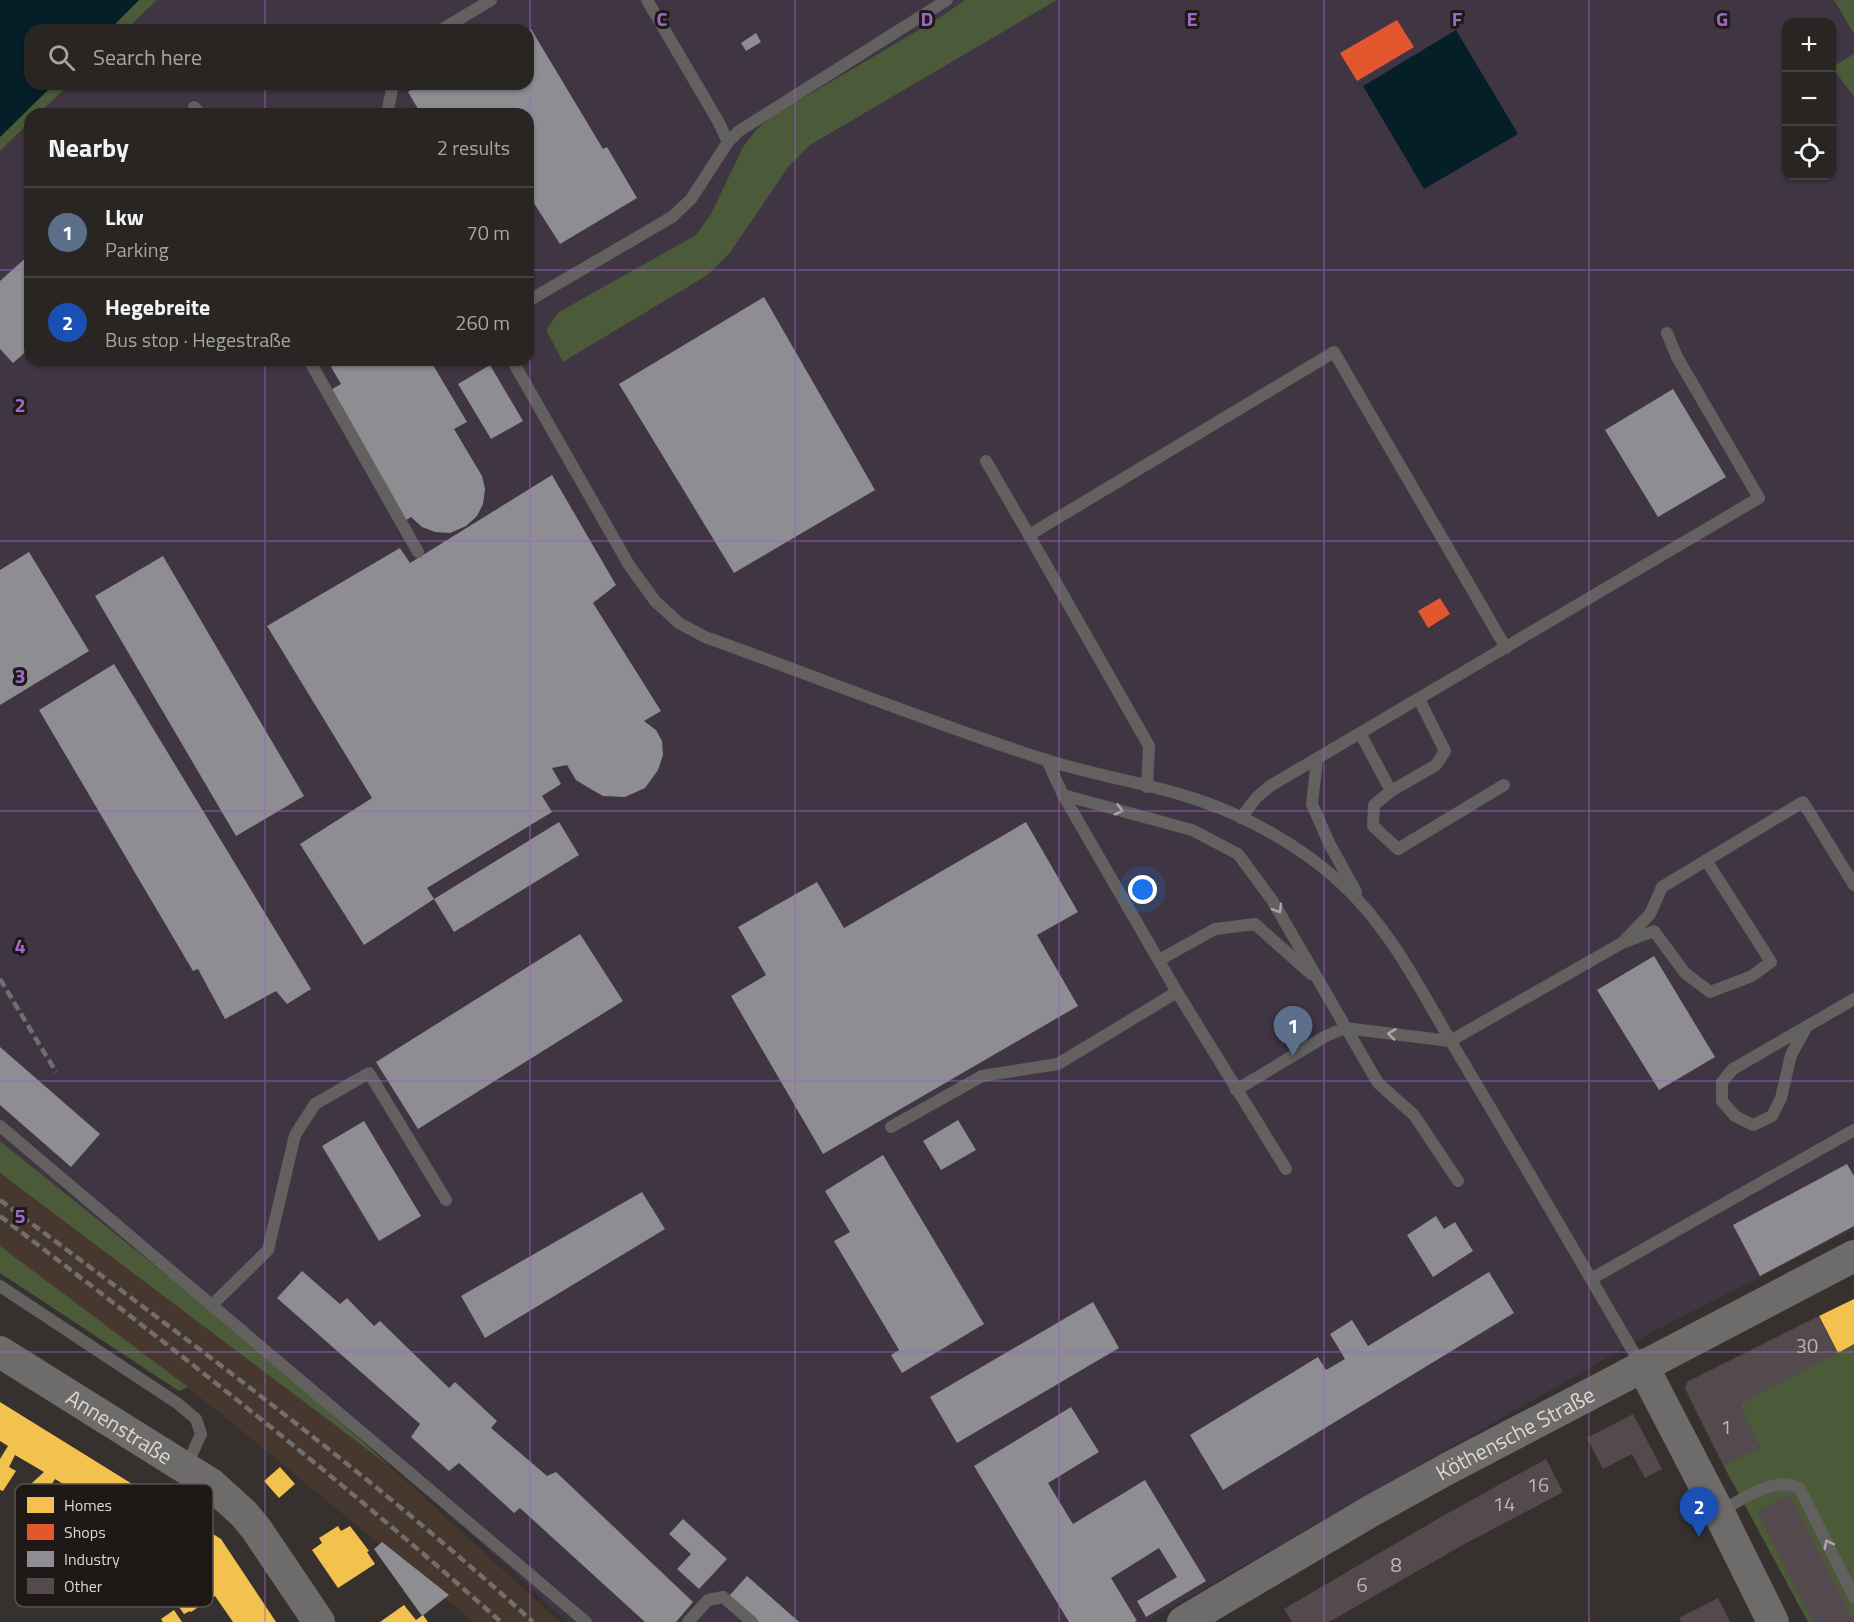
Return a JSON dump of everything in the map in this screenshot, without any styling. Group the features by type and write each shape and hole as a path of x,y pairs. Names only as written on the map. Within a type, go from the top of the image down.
{"main road":[{"name":"Köthensche Straße","path":"1183,1622 1371,1511 1642,1365 1854,1256"},
{"name":"Annenstraße","path":"0,1352 211,1484"},
{"path":"1642,1365 1773,1622"},
{"name":"Annenstraße","path":"213,1486 244,1514 279,1561 319,1622"}],"lane":[{"path":"451,24 491,0"},
{"path":"647,0 728,142"},
{"path":"534,298 672,217 691,199 728,142 739,131 946,0"},
{"path":"388,108 392,90"},
{"path":"1241,818 1256,798 1270,786 1759,498 1677,357 1667,333"},
{"path":"1029,535 1334,352 1506,648"},
{"path":"312,366 418,552"},
{"path":"515,366 629,565 655,601 679,623 705,637 1047,760 1202,801 1241,818 1292,845 1341,884 1367,911"},
{"path":"986,461 1149,746 1147,787"},
{"path":"1419,699 1445,751 1436,765 1391,791 1374,805 1373,826 1398,849 1504,785"},
{"path":"1360,734 1391,791"},
{"path":"1317,759 1312,804 1329,843 1367,911 1392,945 1642,1365"},
{"path":"1047,760 1063,795 1177,992 1286,1169"},
{"path":"1063,795 1192,830 1238,854 1272,900 1378,1083 1414,1115 1458,1181"},
{"path":"1622,943 1650,914 1662,887 1803,802 1854,885"},
{"path":"1236,1090 1326,1036 1345,1028 1450,1041 1622,943 1654,931 1685,973 1710,992 1752,976 1771,963 1706,861"},
{"path":"1159,960 1215,929 1255,924 1321,983"},
{"path":"891,1127 981,1076 1058,1064 1177,992"},
{"path":"1807,1026 1791,1055 1781,1098 1772,1116 1753,1125 1735,1116 1722,1101 1722,1082 1733,1069 1807,1026 1854,999"},
{"path":"212,1305 268,1250 295,1135 315,1104 369,1073 446,1200"},
{"path":"0,1126 586,1622"},
{"path":"1591,1279 1854,1130"},
{"path":"0,1286 177,1403 196,1419 201,1434 186,1468"},
{"path":"1719,1513 1772,1485 1784,1483 1800,1489 1854,1597"},
{"path":"688,1622 708,1600 723,1597 752,1622"}],"shaded area":[{"path":"157,0 1854,0 1854,1229 1654,1331 1146,1622 567,1622 515,1573 259,1349 0,1141 0,151 24,128 24,366 534,366 534,108 44,108 64,90 534,90 534,24 132,24"},
{"path":"0,1173 392,1468 560,1622 474,1622 219,1412 0,1246"}],"green space":[{"path":"139,0 157,0 132,24 115,24"},
{"path":"965,0 1057,0 810,145 789,166 729,254 706,276 563,362 546,330 559,312 696,235 711,214 743,147 768,119 942,16"},
{"path":"1834,0 1854,0 1854,34"},
{"path":"1854,54 1854,97 1836,72 1836,65"},
{"path":"48,90 64,90 44,108 30,108"},
{"path":"24,113 24,128 0,151 0,137"},
{"path":"0,1141 259,1349 392,1468 0,1173"},
{"path":"0,1246 188,1387 179,1391 0,1273"},
{"path":"1854,1343 1854,1622 1808,1622 1723,1465 1760,1448 1739,1404"}],"water":[{"path":"0,0 139,0 115,24 24,24 24,90 48,90 30,108 24,108 24,113 0,137"},
{"path":"1456,30 1518,134 1424,189 1363,86"}],"building: Homes":[{"path":"1854,1299 1854,1344 1838,1353 1819,1316"},
{"path":"0,1402 132,1484 63,1484 55,1479 52,1484 31,1484 44,1472 15,1455 9,1467 16,1471 3,1491 0,1490 0,1459 8,1446 0,1441"},
{"path":"280,1467 295,1484 279,1498 264,1481"},
{"path":"338,1526 341,1531 350,1526 369,1551 367,1552 375,1564 338,1588 312,1550 322,1543 319,1538"},
{"path":"213,1534 221,1539 276,1622 233,1622 215,1596 213,1597"},
{"path":"404,1605 416,1620 423,1615 428,1622 380,1622"},
{"path":"179,1607 198,1607 191,1612 184,1614"},
{"path":"174,1610 182,1622 163,1622 161,1619"}],"building: Shops":[{"path":"1397,20 1414,47 1357,81 1340,53"},
{"path":"1440,598 1450,614 1428,628 1418,611"}],"building: Industry":[{"path":"756,33 761,42 746,51 741,43"},
{"path":"534,34 603,149 607,147 637,198 560,244 534,203 534,108 417,108 408,92 411,90 534,90"},
{"path":"24,259 24,353 13,363 0,349 0,281"},
{"path":"764,297 875,490 734,573 619,384"},
{"path":"434,366 467,422 454,429 482,476 485,489 483,504 477,516 466,526 450,533 435,532 422,527 411,517 403,522 329,391 341,384 331,367"},
{"path":"491,366 523,421 491,439 458,384"},
{"path":"1673,389 1726,477 1658,517 1605,430"},
{"path":"552,475 616,585 593,603 661,711 644,721 656,730 662,741 663,755 658,770 645,788 625,797 603,796 576,780 567,765 552,768 561,784 542,796 552,812 427,888 434,899 364,945 300,844 372,798 267,626 400,548 410,563"},
{"path":"29,552 89,651 0,705 0,570"},
{"path":"163,556 304,796 236,836 95,596"},
{"path":"114,664 311,989 287,1004 276,991 225,1019 198,969 193,971 39,710"},
{"path":"559,822 579,855 454,932 434,899"},
{"path":"1026,822 1078,912 1037,935 1078,1006 823,1154 731,996 766,975 738,927 817,882 844,928"},
{"path":"580,934 623,1001 418,1129 376,1062"},
{"path":"1654,956 1715,1057 1659,1090 1597,990"},
{"path":"0,1047 100,1134 71,1167 0,1105"},
{"path":"958,1120 976,1150 941,1170 923,1141"},
{"path":"364,1121 421,1216 379,1241 322,1146"},
{"path":"883,1155 984,1324 902,1373 891,1355 899,1350 834,1241 850,1232 825,1191"},
{"path":"1847,1164 1854,1176 1854,1226 1760,1276 1733,1225"},
{"path":"642,1192 665,1229 485,1338 461,1296"},
{"path":"1436,1216 1444,1229 1455,1222 1473,1251 1433,1277 1407,1235"},
{"path":"302,1271 340,1304 347,1298 374,1326 380,1321 449,1388 455,1382 497,1421 491,1428 547,1476 556,1472 693,1602 676,1622 645,1622 520,1508 514,1513 459,1463 449,1471 411,1437 420,1424 277,1298"},
{"path":"1489,1272 1514,1313 1223,1490 1190,1435 1318,1357 1326,1370 1345,1359 1330,1334 1352,1320 1368,1346"},
{"path":"1093,1302 1119,1348 957,1443 930,1397"},
{"path":"1071,1407 1099,1452 1048,1483 1073,1524 1145,1480 1206,1581 1146,1617 1137,1601 1177,1577 1159,1548 1111,1578 1137,1621 1134,1622 1069,1622 974,1466"},
{"path":"683,1519 727,1559 699,1589 677,1569 691,1554 669,1534"},
{"path":"382,1542 449,1595 422,1616 374,1549"},
{"path":"747,1576 799,1622 759,1622 729,1596"}],"building: Other":[{"path":"1819,1316 1838,1353 1739,1404 1760,1448 1723,1465 1685,1388 1687,1382"},
{"path":"1633,1414 1662,1469 1645,1478 1632,1454 1603,1469 1587,1438"},
{"path":"1546,1459 1563,1492 1459,1547 1329,1622 1292,1622 1284,1609 1441,1517"},
{"path":"1790,1495 1854,1622 1813,1622 1757,1511"},
{"path":"1718,1598 1730,1622 1681,1622 1679,1618"}],"railway":[{"path":"0,979 56,1072"},
{"path":"0,1200 339,1457 533,1622"},
{"path":"0,1216 255,1414 501,1622"}],"place":[{"name":"Lkw","path":"1293,1056"},
{"name":"Hegebreite","path":"1699,1537"}]}
